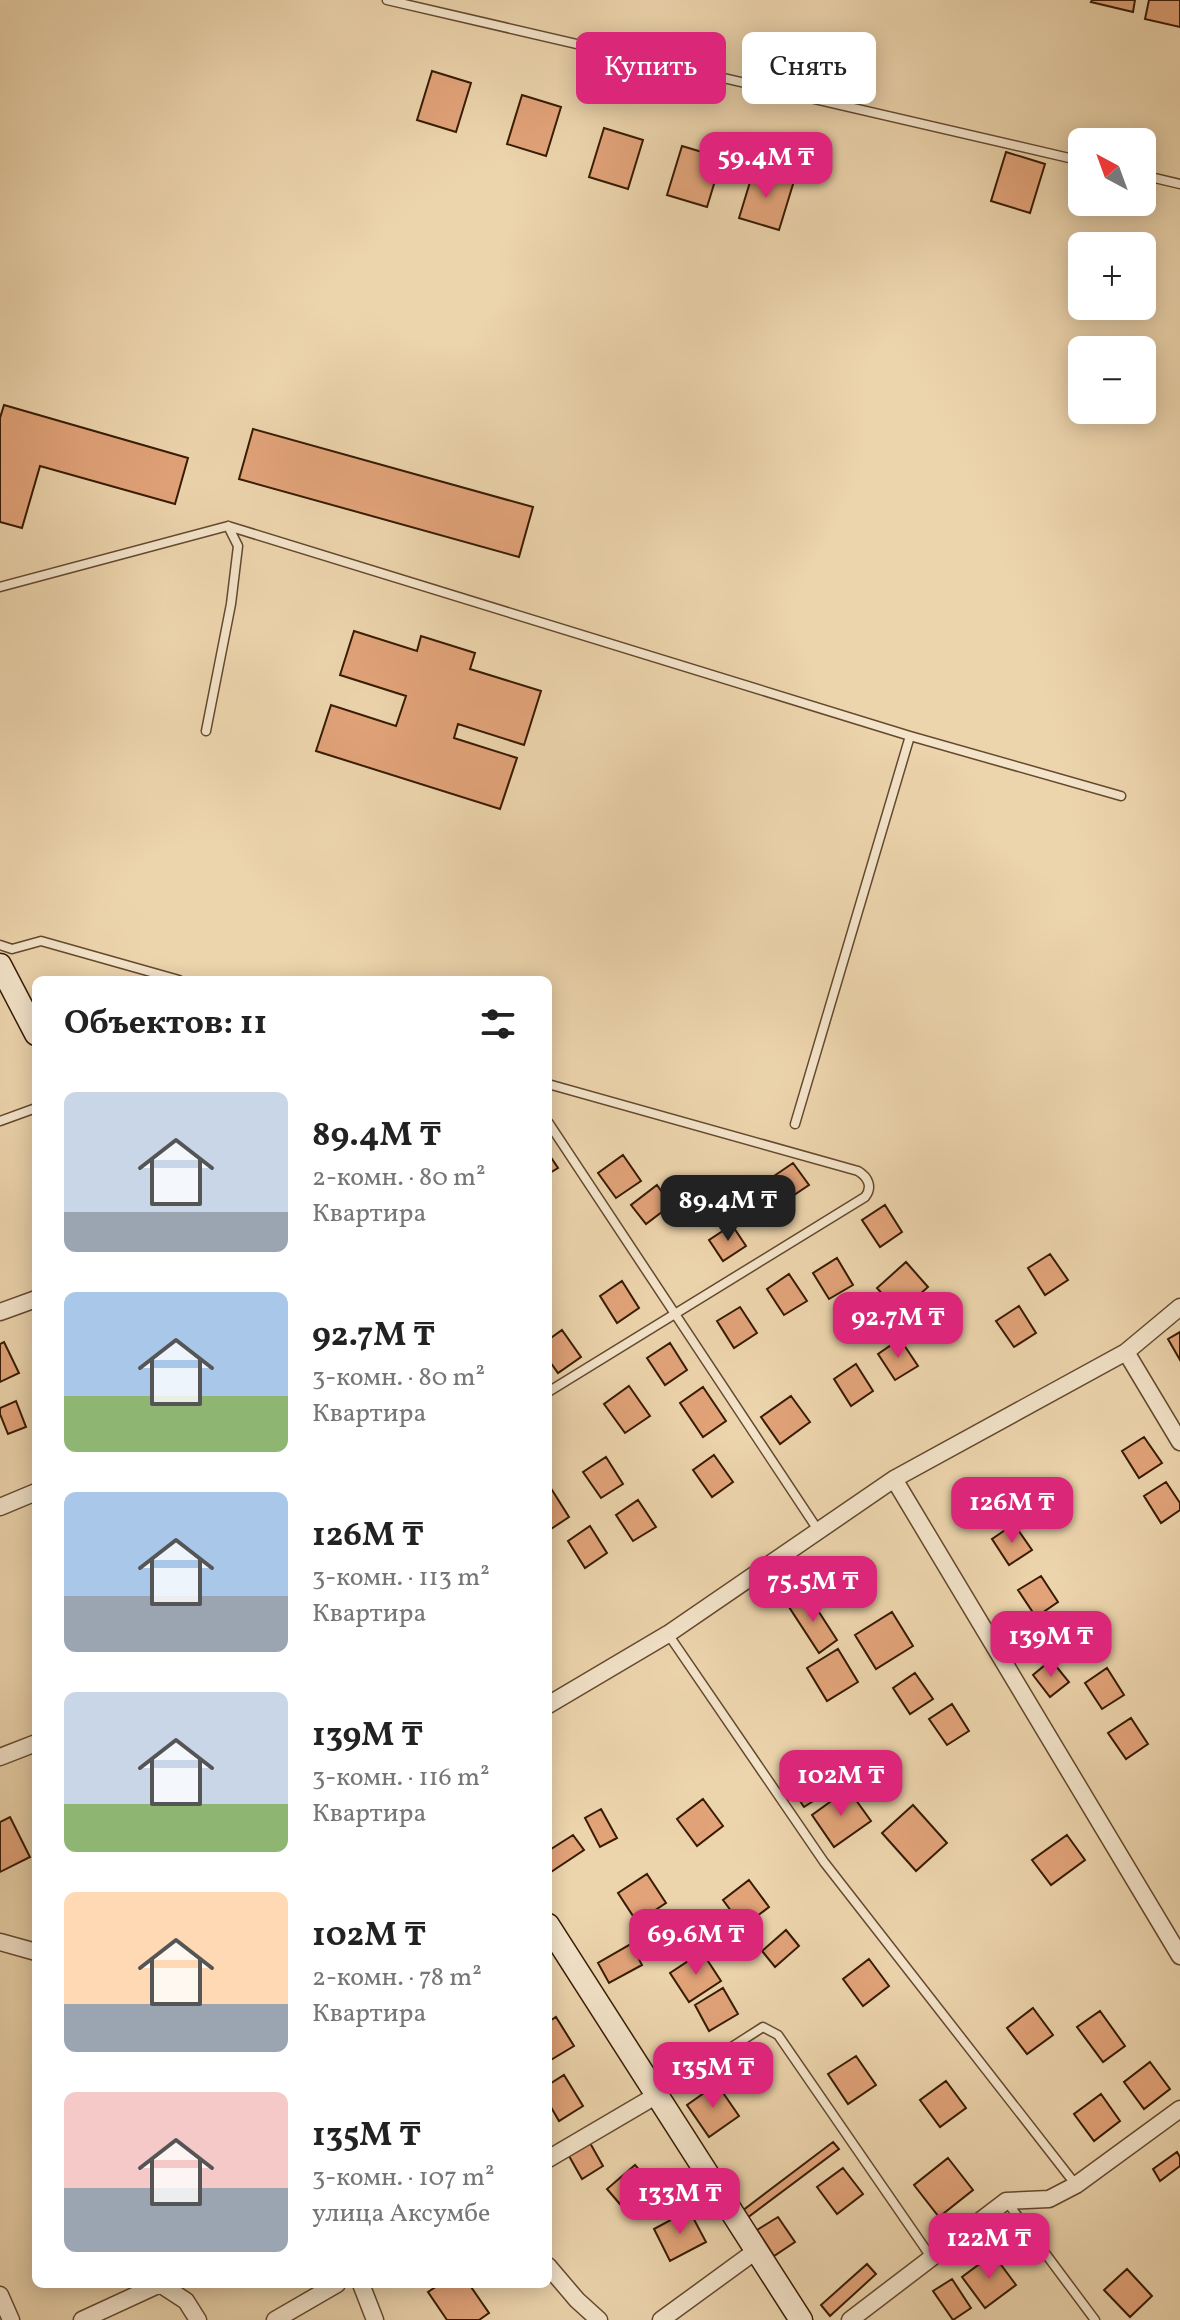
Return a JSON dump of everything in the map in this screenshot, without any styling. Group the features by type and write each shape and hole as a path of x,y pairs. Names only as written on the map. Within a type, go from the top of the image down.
{"main road":[{"path":"0,965 32,1026"},
{"path":"552,1931 801,2320"}],"street":[{"path":"0,1312 32,1300"},
{"path":"552,1703 668,1634 894,1479 1126,1352 1180,1307"},
{"path":"1126,1352 1180,1442"},
{"path":"894,1479 1180,1956"},
{"path":"0,1507 32,1494"},
{"path":"0,1757 32,1745"},
{"path":"0,1942 32,1951"},
{"path":"552,2157 657,2095"},
{"path":"850,2320 1006,2201 1049,2199 1076,2185 1180,2109"},
{"path":"661,2320 757,2250"},
{"path":"552,2271 599,2320"},
{"path":"82,2320 151,2288"},
{"path":"166,2288 186,2301 198,2320"},
{"path":"275,2320 330,2288"},
{"path":"363,2288 375,2320"},
{"path":"0,2295 11,2320"}],"lane":[{"path":"387,0 1068,158"},
{"path":"1156,178 1180,184"},
{"path":"0,587 228,526 910,736 1121,796"},
{"path":"206,731 231,604 238,546 228,526"},
{"path":"795,1124 910,736"},
{"path":"0,945 12,949 41,941 165,976"},
{"path":"552,1085 858,1171 867,1179 869,1191 865,1197 552,1390"},
{"path":"0,1121 32,1109"},
{"path":"552,1128 818,1530"},
{"path":"668,1634 824,1862 1076,2185"},
{"path":"657,2095 763,2027 778,2035 932,2258"},
{"path":"1006,2201 1095,2320"}],"building":[{"path":"1092,0 1135,0 1133,12"},
{"path":"1149,0 1180,0 1180,27 1145,19"},
{"path":"432,71 471,83 456,132 417,120"},
{"path":"522,95 561,107 546,156 507,144"},
{"path":"604,128 643,140 628,189 589,177"},
{"path":"682,146 722,158 707,207 667,195"},
{"path":"1006,152 1045,164 1030,213 991,201"},
{"path":"754,169 794,181 779,230 739,218"},
{"path":"4,405 188,458 175,504 40,466 22,528 0,522 0,418"},
{"path":"253,429 533,507 519,557 239,479"},
{"path":"354,631 417,651 421,636 475,653 470,669 541,691 524,745 458,724 454,738 517,758 500,809 316,751 331,705 396,726 406,696 340,675"},
{"path":"623,1155 641,1181 616,1198 598,1173"},
{"path":"793,1163 809,1185 764,1215 749,1193"},
{"path":"657,1185 671,1205 646,1224 631,1205"},
{"path":"885,1205 902,1232 880,1247 862,1220"},
{"path":"732,1225 746,1246 723,1261 709,1240"},
{"path":"1050,1254 1068,1280 1045,1295 1028,1268"},
{"path":"837,1258 853,1285 829,1299 813,1273"},
{"path":"906,1262 928,1287 899,1313 877,1288"},
{"path":"789,1274 807,1301 784,1315 767,1289"},
{"path":"622,1281 639,1308 617,1323 600,1296"},
{"path":"1019,1306 1036,1333 1014,1347 996,1321"},
{"path":"740,1307 757,1333 734,1348 717,1321"},
{"path":"562,1330 581,1357 558,1373 552,1365 552,1337"},
{"path":"1180,1332 1180,1360 1168,1339"},
{"path":"900,1339 918,1366 895,1380 878,1354"},
{"path":"4,1342 19,1373 0,1382 0,1344"},
{"path":"670,1343 687,1370 665,1385 647,1358"},
{"path":"856,1364 873,1391 851,1406 834,1379"},
{"path":"629,1386 650,1416 625,1433 604,1404"},
{"path":"703,1387 726,1421 703,1437 680,1403"},
{"path":"791,1396 810,1422 780,1444 761,1417"},
{"path":"16,1401 26,1427 8,1434 0,1408"},
{"path":"1144,1437 1162,1463 1139,1478 1122,1451"},
{"path":"714,1455 733,1482 712,1497 693,1470"},
{"path":"606,1457 623,1484 601,1498 583,1472"},
{"path":"1166,1482 1180,1503 1180,1510 1161,1523 1144,1496"},
{"path":"552,1490 569,1517 552,1528"},
{"path":"638,1500 656,1527 633,1541 616,1515"},
{"path":"1014,1524 1032,1550 1009,1565 992,1539"},
{"path":"590,1526 607,1553 585,1568 568,1541"},
{"path":"1041,1576 1058,1602 1036,1617 1018,1590"},
{"path":"808,1595 837,1640 819,1653 789,1607"},
{"path":"892,1612 913,1646 876,1669 855,1635"},
{"path":"838,1649 858,1682 827,1701 807,1668"},
{"path":"1051,1660 1069,1682 1050,1697 1033,1675"},
{"path":"1107,1668 1124,1695 1102,1709 1085,1683"},
{"path":"915,1673 933,1699 910,1714 893,1688"},
{"path":"952,1704 969,1731 947,1745 929,1719"},
{"path":"1131,1718 1148,1744 1126,1759 1108,1733"},
{"path":"813,1760 832,1789 804,1807 785,1779"},
{"path":"848,1789 871,1821 834,1847 812,1815"},
{"path":"703,1799 723,1826 697,1846 677,1819"},
{"path":"913,1805 947,1843 916,1871 882,1833"},
{"path":"601,1809 617,1838 600,1847 585,1818"},
{"path":"10,1817 30,1857 0,1872 0,1822"},
{"path":"573,1835 584,1850 552,1871 552,1848"},
{"path":"1067,1835 1085,1860 1051,1885 1032,1860"},
{"path":"647,1874 666,1903 637,1922 618,1893"},
{"path":"749,1880 769,1907 743,1927 723,1900"},
{"path":"786,1930 799,1946 775,1967 762,1951"},
{"path":"631,1944 642,1965 609,1983 598,1963"},
{"path":"702,1952 721,1981 689,2002 670,1973"},
{"path":"869,1959 889,1986 863,2006 843,1979"},
{"path":"723,1988 738,2014 709,2031 695,2005"},
{"path":"1033,2008 1053,2035 1027,2054 1007,2028"},
{"path":"1100,2011 1125,2046 1103,2062 1077,2027"},
{"path":"556,2017 574,2046 552,2059 552,2020"},
{"path":"856,2056 876,2085 848,2104 828,2074"},
{"path":"1150,2062 1170,2089 1144,2109 1124,2082"},
{"path":"564,2075 583,2106 559,2121 552,2109 552,2082"},
{"path":"946,2081 966,2108 940,2127 920,2100"},
{"path":"717,2084 739,2116 709,2137 687,2105"},
{"path":"1101,2094 1120,2121 1094,2141 1074,2114"},
{"path":"833,2142 839,2149 747,2218 742,2211"},
{"path":"590,2143 603,2166 582,2179 569,2156"},
{"path":"1177,2152 1180,2166 1160,2181 1153,2169"},
{"path":"948,2158 973,2190 939,2217 914,2185"},
{"path":"635,2165 659,2193 631,2217 607,2189"},
{"path":"843,2168 863,2194 837,2214 817,2187"},
{"path":"689,2210 706,2242 670,2261 654,2229"},
{"path":"778,2217 795,2242 774,2256 757,2230"},
{"path":"993,2254 1016,2285 985,2308 962,2277"},
{"path":"867,2264 876,2274 830,2316 821,2305"},
{"path":"1127,2269 1152,2296 1130,2317 1104,2290"},
{"path":"952,2279 971,2308 953,2320 933,2291"},
{"path":"434,2288 472,2288 489,2313 479,2320 447,2320 428,2292"}]}
